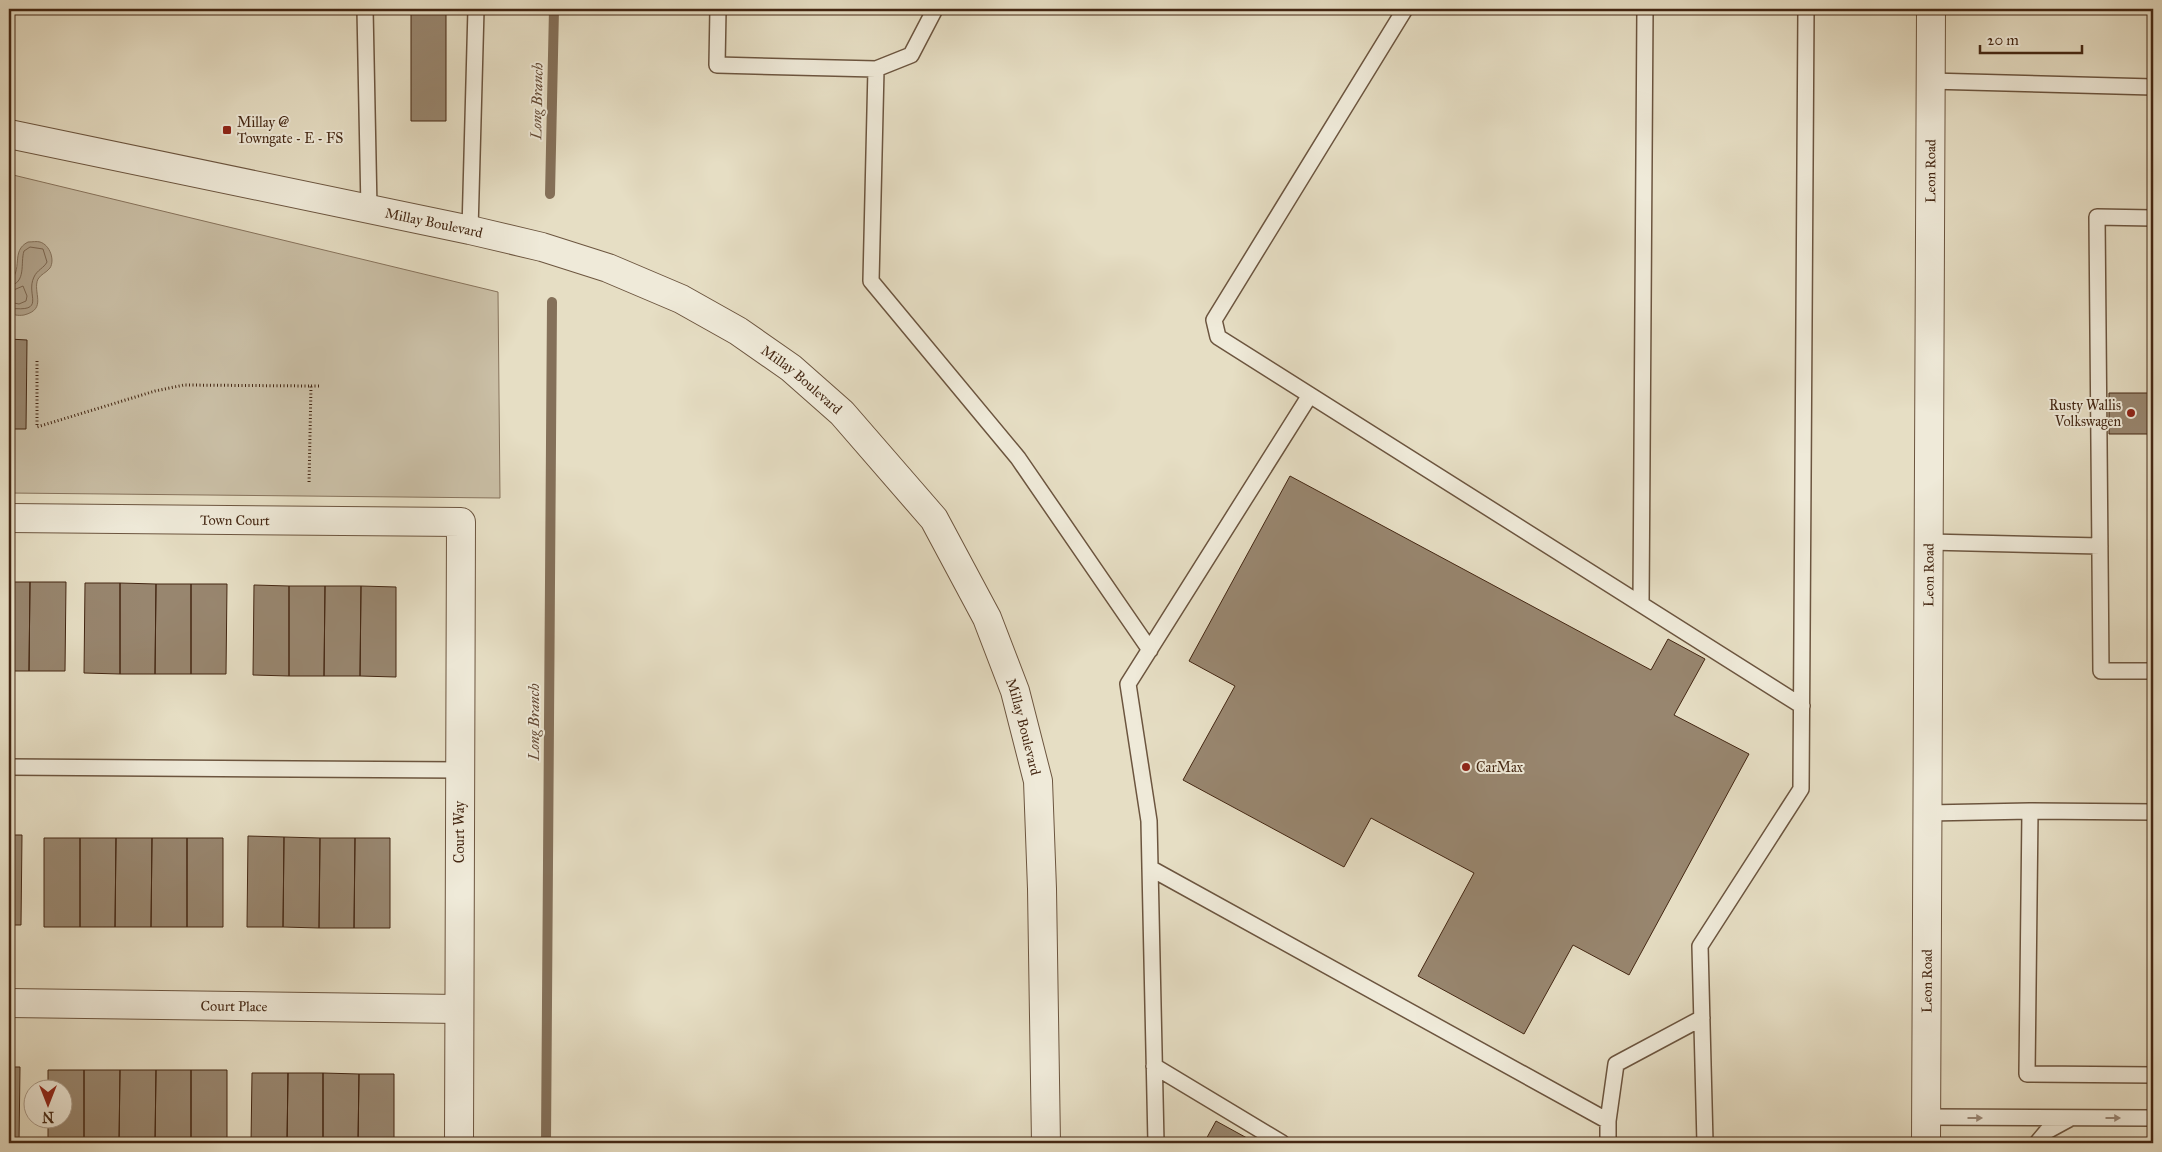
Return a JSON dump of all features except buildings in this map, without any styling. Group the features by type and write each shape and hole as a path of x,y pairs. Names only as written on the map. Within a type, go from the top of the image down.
{"street":[{"name":"Leon Road","path":"1926,1130 1931,9"},
{"name":"Millay Boulevard","path":"14,133 470,230 542,247 608,268 680,300 738,331 792,368 842,413 934,519 987,618 1015,691 1038,781 1042,889 1046,1143"},
{"name":"Town Court","path":"9,518 461,522"},
{"name":"Court Way","path":"459,1143 461,522"},
{"name":"Court Place","path":"9,1003 459,1009"}],"lane":[{"path":"366,9 369,209"},
{"path":"470,230 476,9"},
{"path":"718,9 717,66 876,70 912,55 936,9"},
{"path":"1405,9 1214,320 1218,337 1802,706"},
{"path":"1641,604 1645,9"},
{"path":"1705,1143 1700,946 1801,790 1806,9"},
{"path":"876,70 871,281 1018,458 1150,650"},
{"path":"1930,81 2153,87"},
{"path":"2153,218 2097,217 2101,670 2153,671"},
{"path":"1156,1143 1149,821 1128,684 1310,395"},
{"path":"1929,542 2100,546"},
{"path":"9,767 460,770"},
{"path":"2030,811 2027,1074 2153,1075"},
{"path":"1928,813 2030,811 2153,812"},
{"path":"1150,868 1608,1121"},
{"path":"1608,1143 1608,1121 1616,1064 1702,1018"},
{"path":"1154,1066 1282,1143"},
{"path":"1926,1130 2072,1118 2153,1118"},
{"path":"2037,1143 2047,1131 2072,1118"}],"path":[{"path":"37,361 37,428 155,391 184,385 320,386"},
{"path":"309,484 310,386"}],"shaded area":[{"path":"9,174 498,292 500,498 9,493"}],"water":[{"path":"28,242 44,244 51,253 52,261 50,268 38,279 38,300 35,309 24,315 16,315 9,312 9,282 16,272 20,250"}],"waterway":[{"name":"Long Branch","path":"550,194 554,9"},
{"name":"Long Branch","path":"546,1143 552,302"}],"place":[{"name":"Millay @ Towngate - E - FS","path":"227,130"},
{"name":"Rusty Wallis Volkswagen","path":"2131,413"},
{"name":"CarMax","path":"1466,767"}]}
